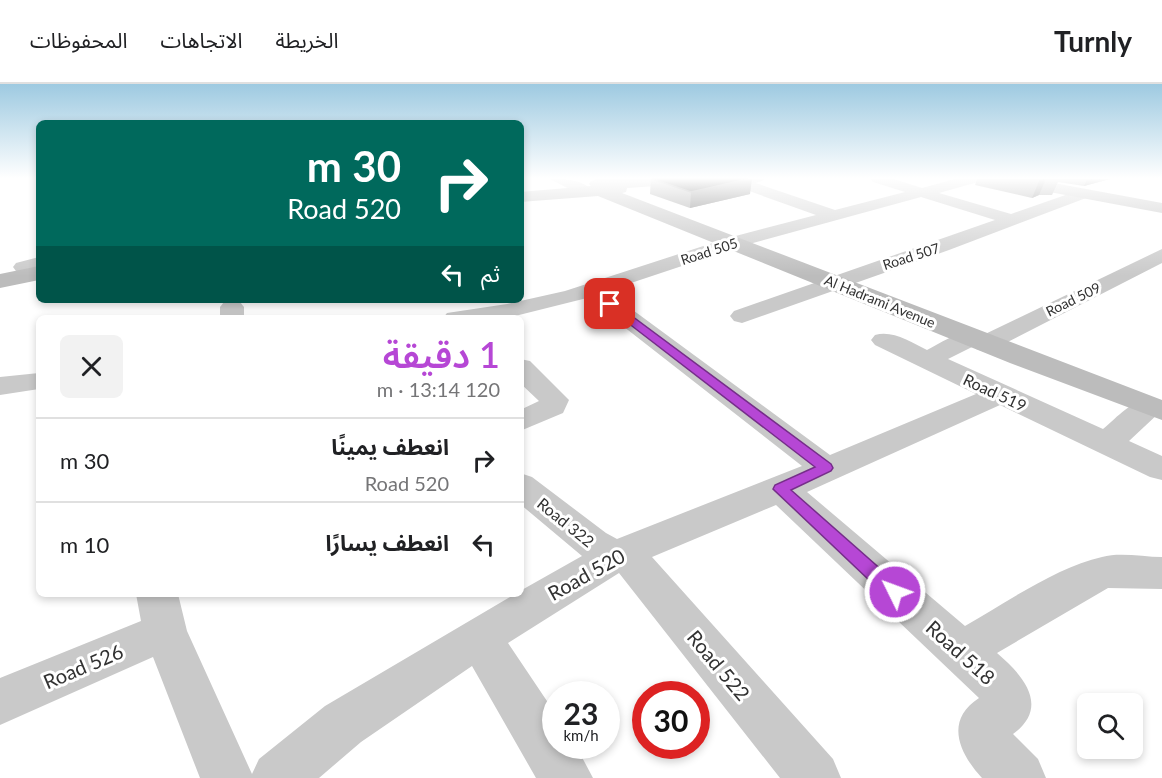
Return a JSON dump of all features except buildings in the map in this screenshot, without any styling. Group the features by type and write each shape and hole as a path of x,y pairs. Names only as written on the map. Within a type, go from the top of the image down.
{"main road":[{"name":"Al Hadrami Avenue","path":"654,211 978,341 1156,409"},
{"path":"0,272 35,267"},
{"path":"0,281 35,267"}],"street":[{"path":"823,211 836,216"},
{"name":"Road 505","path":"477,315 507,311 591,290 735,242 853,211"},
{"path":"983,211 1011,220"},
{"name":"Road 507","path":"742,316 1035,211"},
{"name":"Road 509","path":"927,360 978,341 1156,264"},
{"path":"591,290 826,468"},
{"name":"Road 519","path":"884,340 1162,469"},
{"path":"524,371 554,400 552,407 524,420"},
{"path":"0,386 36,381"},
{"name":"Road 520","path":"278,778 343,724 479,637 619,554 781,489 1000,394"},
{"path":"1107,443 1156,409"},
{"name":"Road 322","path":"524,488 592,543 619,554"},
{"name":"Road 518","path":"781,489 999,685 1006,697 1008,708 983,725 982,734 985,741 1019,778"},
{"name":"Road 522","path":"619,554 814,778"},
{"path":"960,652 1080,582 1104,572 1162,573"},
{"path":"161,612 227,778"},
{"name":"Road 526","path":"0,702 161,612"},
{"path":"479,637 566,778"}],"route":[{"path":"610,304 826,468 781,489 895,592"}]}
